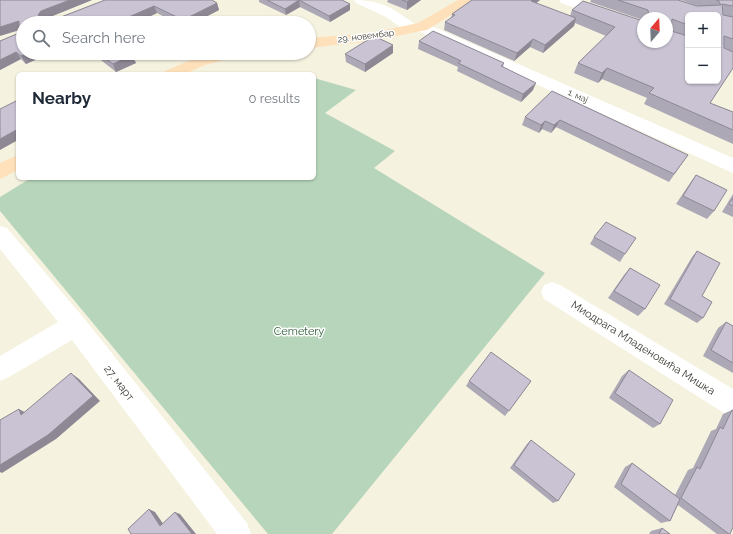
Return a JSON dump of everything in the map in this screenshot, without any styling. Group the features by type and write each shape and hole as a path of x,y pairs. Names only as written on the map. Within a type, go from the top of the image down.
{"main road":[{"name":"29. новембар","path":"316,42 370,37 417,28 468,0"},
{"path":"176,72 206,60"},
{"path":"0,172 16,163"}],"street":[{"name":"1. мај","path":"361,0 417,28 733,166"},
{"path":"566,0 637,25"},
{"name":"27. март","path":"0,234 75,325 236,534"},
{"name":"Миодрага Младеновића Мишка","path":"552,292 733,404"},
{"path":"0,369 75,325"}],"green space":[{"name":"Cemetery","path":"316,79 356,90 325,113 395,151 374,168 545,273 332,534 268,534 0,211 0,197 28,180 316,180"}],"building":[{"path":"0,0 70,0 41,11 38,15 39,16 16,16 16,22 0,27"},
{"path":"105,0 212,0 217,3 191,16 175,16 154,6 131,16 64,16"},
{"path":"267,0 299,0 285,9"},
{"path":"299,0 342,0 350,4 329,16"},
{"path":"472,0 532,0 531,1 576,18 545,45 533,39 517,53 445,22 455,15 452,14"},
{"path":"618,0 678,0 697,6 721,5 718,0 733,0 733,6 722,4 723,15 733,17 733,39 724,36 724,48 733,52 733,68 710,103 733,112 733,130 649,93 654,88 607,68 602,73 578,63 615,27 572,10 583,1 637,19 637,48 673,48 673,32 685,35 685,84 721,84 721,12 685,12 685,24 673,19 673,12 648,12 648,10"},
{"path":"433,31 504,63 501,66 536,83 523,94 458,63 461,61 419,41"},
{"path":"16,34 16,52 0,60 0,41"},
{"path":"374,36 393,45 365,64 345,54"},
{"path":"108,60 121,60 113,64"},
{"path":"552,91 688,155 674,174 560,120 554,125 545,121 541,125 525,117"},
{"path":"16,101 16,130 0,139 0,109"},
{"path":"696,175 727,190 714,211 683,196"},
{"path":"733,198 733,206 729,204"},
{"path":"606,222 636,238 625,254 594,237"},
{"path":"697,251 720,263 702,296 712,302 703,318 670,299"},
{"path":"630,268 660,285 645,309 614,291"},
{"path":"726,322 733,326 733,363 711,350"},
{"path":"491,352 531,381 509,411 469,381"},
{"path":"629,370 673,400 660,424 615,393"},
{"path":"71,373 93,396 48,435 0,465 0,420 19,409 21,415"},
{"path":"732,410 733,527 729,534 681,498 697,467 700,469 720,427 723,429"},
{"path":"531,440 575,474 558,501 514,465"},
{"path":"632,463 680,499 670,521 621,484"},
{"path":"149,509 160,526 175,512 192,534 131,534 128,529"},
{"path":"662,528 670,534 659,534"}]}
